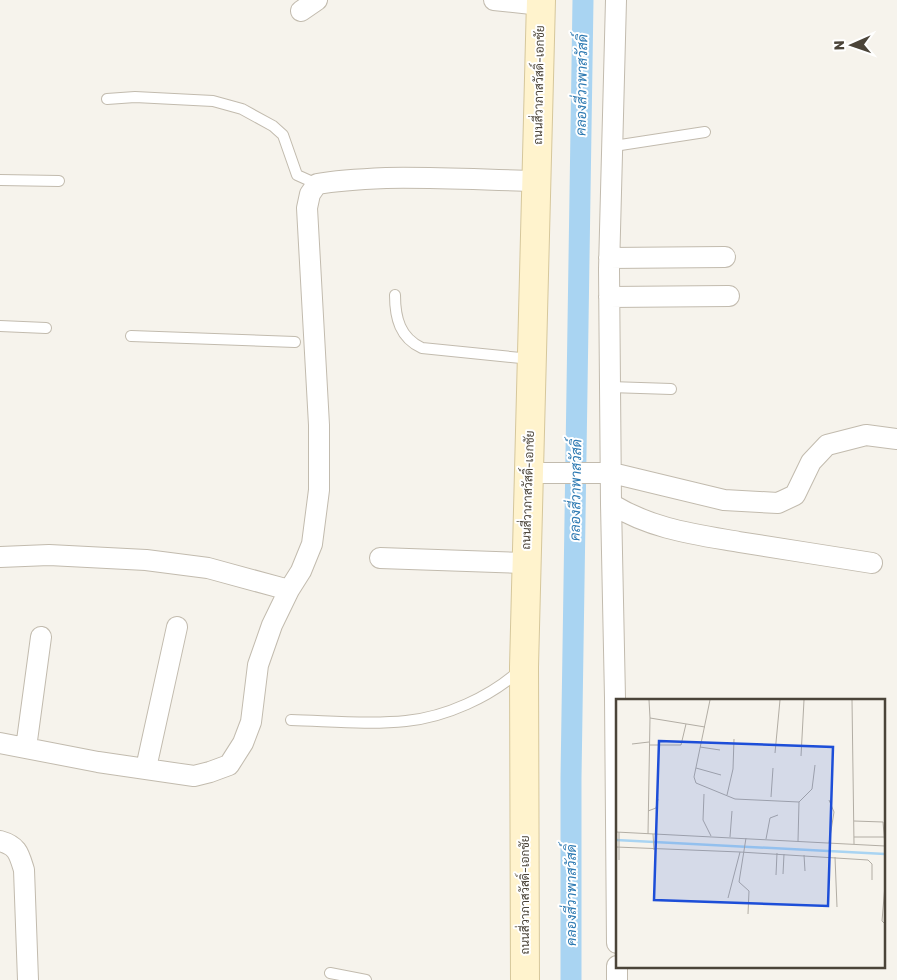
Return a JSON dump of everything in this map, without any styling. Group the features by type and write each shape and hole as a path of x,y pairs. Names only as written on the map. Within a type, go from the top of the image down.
{"street":[{"path":"494,0 541,3"},
{"path":"616,0 610,258 610,387 616,699"},
{"name":"ถนนสี่วาภาสวัสดิ์-เอกชัย","path":"525,980 524,666 541,3"},
{"path":"0,743 98,762 194,776 229,765 243,743 251,722 258,665 272,625 289,590 301,572 312,544 319,490 319,425 305,343 307,208 310,194 317,184 333,181 424,177 536,181"},
{"path":"610,258 725,257"},
{"path":"610,297 729,296"},
{"path":"529,473 612,473 724,500 778,503 794,495 811,462 827,445 866,435 897,439"},
{"path":"611,504 648,522 679,532 872,563"},
{"path":"0,557 49,555 154,561 208,568 289,590"},
{"path":"380,558 526,563"},
{"path":"146,768 177,627"},
{"path":"26,748 41,637"},
{"path":"0,841 11,844 19,854 24,870 28,980"}],"lane":[{"path":"107,99 136,97 213,101 242,109 273,126 283,135 297,175 317,184"},
{"path":"614,146 705,132"},
{"path":"0,180 59,181"},
{"path":"396,295 395,311 402,332 413,344 422,348 532,359"},
{"path":"0,326 46,328"},
{"path":"131,336 305,343"},
{"path":"610,387 671,389"},
{"path":"292,720 398,722 436,716 473,701 507,682 524,666"},
{"path":"330,973 366,980"}],"waterway":[{"name":"คลองสี่วาพาสวัสดิ์","path":"571,980 571,778 583,0"}]}
